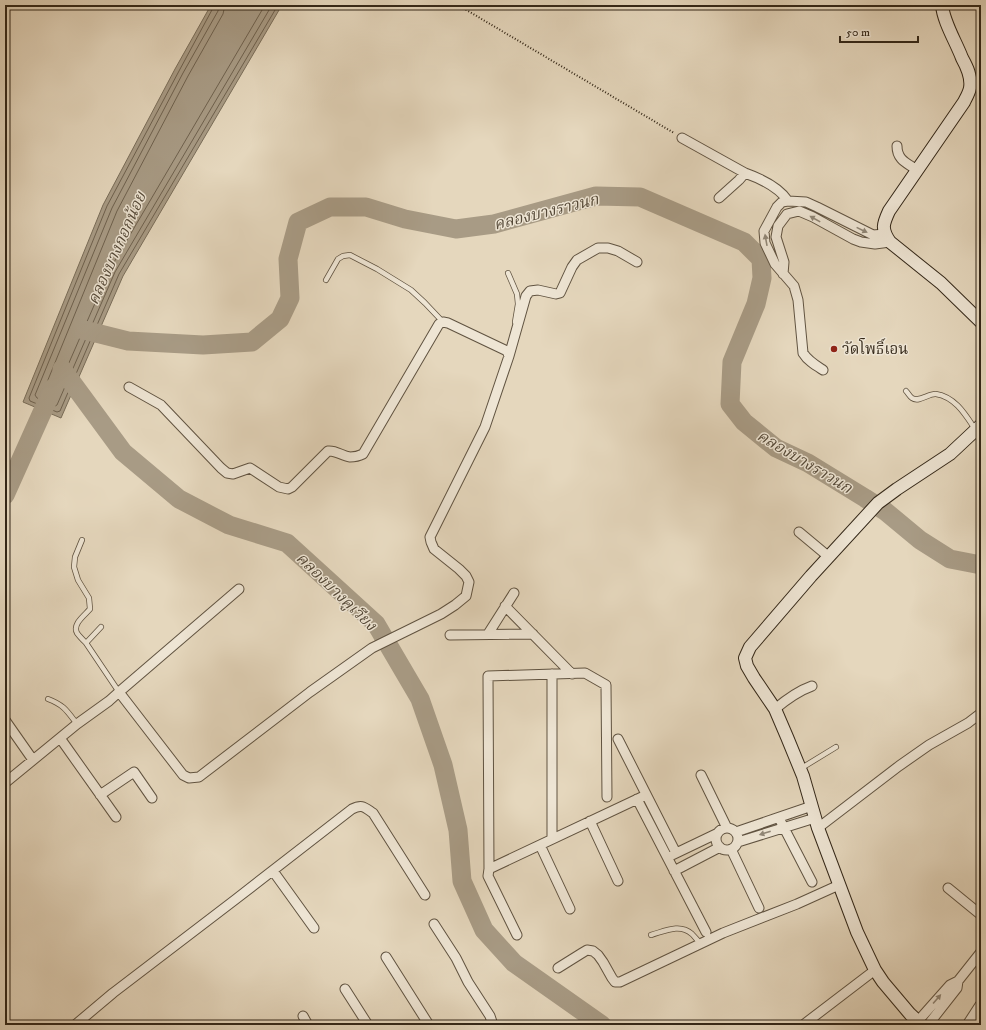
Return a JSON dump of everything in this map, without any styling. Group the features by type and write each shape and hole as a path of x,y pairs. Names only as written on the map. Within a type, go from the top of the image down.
{"street":[{"path":"887,238 884,222 889,211 964,102 970,89 971,80 968,71 942,12 942,5"},
{"path":"682,138 744,173 752,175 778,190 788,200"},
{"path":"898,146 898,156 917,170"},
{"path":"719,198 739,180 744,173"},
{"path":"823,370 811,363 803,352 798,300 794,286 775,264 765,243 764,231 777,207 782,202 788,200 806,202 873,235 887,238 941,282 981,322"},
{"path":"784,274 784,262 776,237 778,226 787,214 799,211 861,242 876,244 887,238"},
{"path":"119,692 183,775 189,778 199,777 310,692 372,648 456,605 466,596 469,582 466,576 459,569 434,549 430,537 485,427 509,356 526,296 530,291 538,290 556,294 560,293 572,267 577,260 598,248 608,248 618,251 637,262"},
{"path":"129,387 161,405 227,473 232,474 250,468 279,487 288,489 292,487 328,451 333,450 349,457 355,457 363,454 439,324 443,322 448,323 502,348 507,351 509,356"},
{"path":"979,428 950,454 896,489 878,504 750,647 745,658 750,672 775,709 800,769 815,817 857,932 875,970 895,997 910,1014 923,1024 950,985 958,981 981,952"},
{"path":"799,532 829,557"},
{"path":"5,783 77,724 109,701 239,590"},
{"path":"488,634 514,593"},
{"path":"506,606 572,674"},
{"path":"450,635 533,634"},
{"path":"517,935 488,876 488,676 585,673 606,685 606,797"},
{"path":"552,674 552,839"},
{"path":"775,709 792,695 812,686"},
{"path":"718,833 716,840 720,847 727,850 731,849 738,842 815,817 899,766 929,745 968,723 981,713"},
{"path":"5,720 33,760"},
{"path":"60,738 116,817"},
{"path":"618,739 646,795 672,855 674,870 706,932"},
{"path":"100,794 134,772 152,798"},
{"path":"701,775 727,828"},
{"path":"489,869 646,795"},
{"path":"637,799 672,855"},
{"path":"75,1025 113,993 352,809 358,806 364,806 373,813 425,895"},
{"path":"736,832 778,818 815,817"},
{"path":"778,818 812,882"},
{"path":"590,821 618,881"},
{"path":"672,855 718,833 720,830 727,828 733,829 736,832 738,835 738,842"},
{"path":"540,845 570,909"},
{"path":"674,870 720,847"},
{"path":"731,849 759,908"},
{"path":"273,871 314,928"},
{"path":"558,968 587,950 593,951 603,962 615,982 620,982 723,933 839,885"},
{"path":"948,888 981,915"},
{"path":"434,924 490,1016 493,1025"},
{"path":"386,957 429,1025"},
{"path":"803,1025 875,970"},
{"path":"345,989 368,1025"},
{"path":"967,1025 980,1005"},
{"path":"303,1016 308,1025"}],"lane":[{"path":"326,280 338,259 343,256 350,255 377,269 411,290 426,303 443,322"},
{"path":"508,273 517,294 518,304 515,321 516,332"},
{"path":"906,391 912,399 916,400 934,394 951,399 979,428"},
{"path":"82,540 75,557 74,567 78,580 89,598 90,609 78,622 76,632 86,643 119,692"},
{"path":"86,643 101,627"},
{"path":"48,699 65,708 77,724"},
{"path":"800,769 836,747"},
{"path":"651,935 678,927 691,933 701,944"}],"path":[{"path":"458,5 682,138"}],"water":[{"path":"211,5 282,5 123,276 61,418 23,402 103,205 175,69"}],"waterway":[{"name":"คลองบางราวนก","path":"80,329 128,341 203,345 252,342 280,319 290,298 288,259 298,222 330,207 366,207 405,219 456,229 494,224 596,196 640,197 744,242 761,259 762,278 756,304 732,362 730,404 744,422 776,448 808,463 885,511 920,540 950,559 981,565"},
{"name":"คลองบางคูเวียง","path":"62,369 123,452 179,499 229,525 287,543 376,624 420,699 443,765 458,830 462,881 484,930 514,963 602,1025"},
{"name":"คลองบางกอกน้อย","path":"5,495 53,388"}],"place":[{"name":"วัดโพธิ์เอน","path":"834,349"}]}
